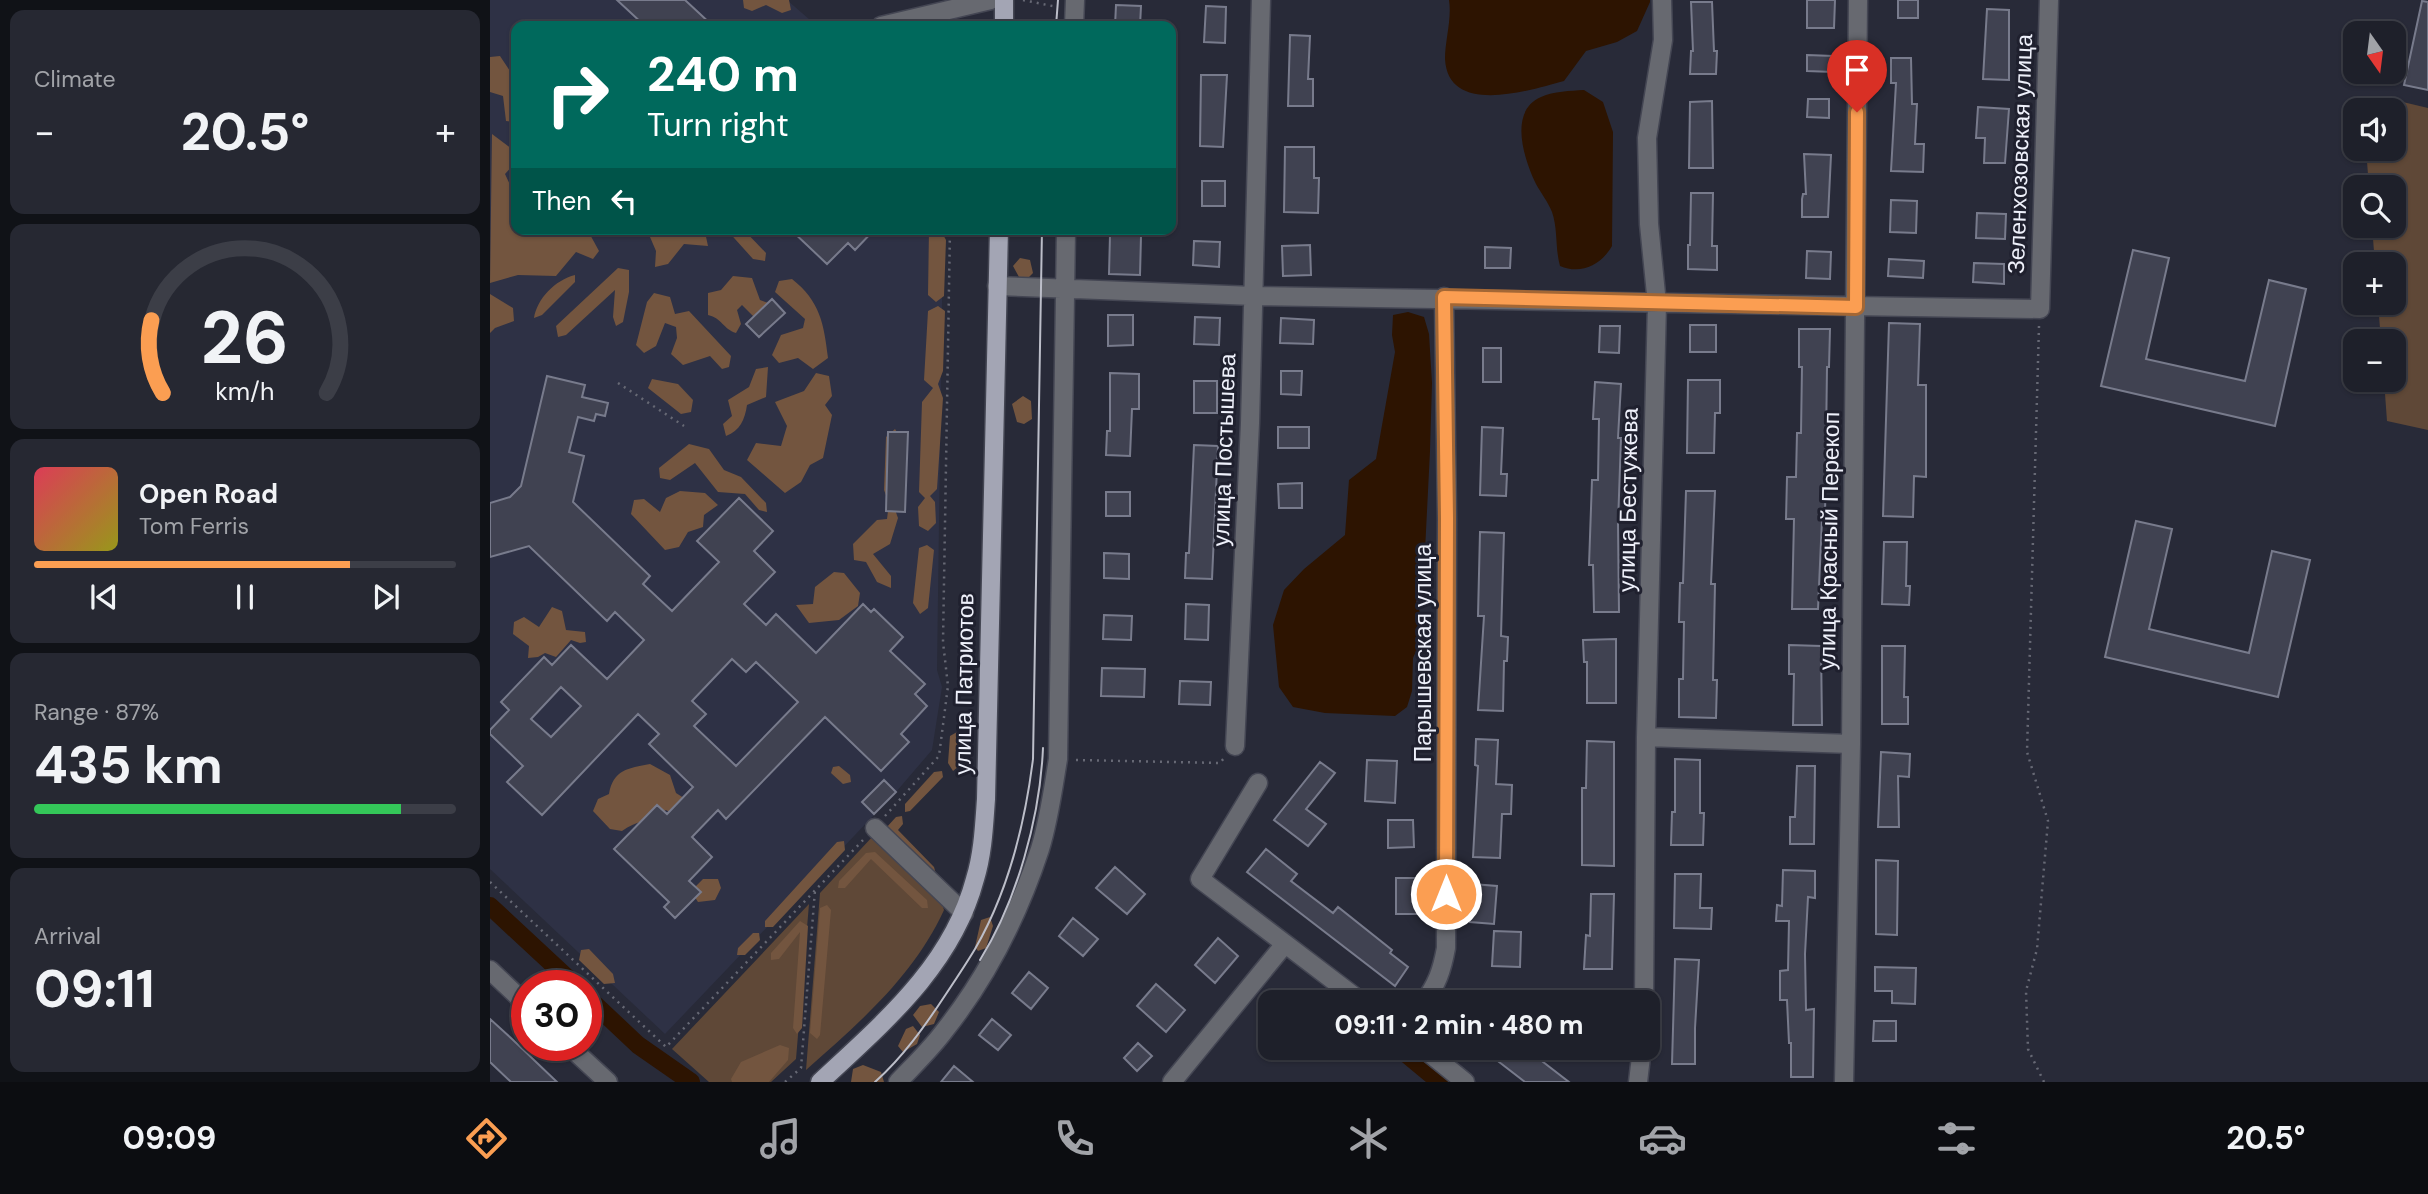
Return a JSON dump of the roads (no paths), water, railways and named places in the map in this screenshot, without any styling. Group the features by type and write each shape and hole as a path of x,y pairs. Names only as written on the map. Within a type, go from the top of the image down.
{"main road":[{"path":"1004,0 1004,21"},
{"name":"улица Патриотов","path":"820,1082 904,1002 928,974 964,913 984,841 999,235"}],"street":[{"path":"905,21 991,0"},
{"name":"улица Постышева","path":"1235,746 1254,296 1261,0"},
{"name":"улица Бестужева","path":"1644,990 1646,737 1657,304 1649,223 1647,138 1663,40 1662,0"},
{"name":"улица Красный Перекоп","path":"1844,1082 1851,744 1858,0"},
{"name":"Зеленхозовская улица","path":"1856,307 2040,309 2049,0"},
{"path":"898,1082 945,1031 984,974 1021,898 1040,848 1051,803 1058,759 1066,235"},
{"path":"997,286 1254,296 1444,297 1856,307"},
{"name":"Парышевская улица","path":"1433,990 1443,969 1446,948 1447,518 1444,297"},
{"path":"1646,737 1851,744"},
{"path":"1258,783 1200,879 1345,990"},
{"path":"875,828 964,913"},
{"path":"1172,1082 1284,945"},
{"path":"490,971 511,991"},
{"path":"1438,1060 1465,1082"},
{"path":"1639,1082 1641,1060"},
{"path":"585,1061 608,1082"}],"waterway":[{"path":"490,906 559,970"},
{"path":"602,1011 638,1045 691,1082"},
{"path":"1414,1060 1440,1082"}],"tram line":[{"path":"1056,21 1058,0"},
{"path":"875,1082 922,1029 975,949 1006,881 1025,808 1033,759 1042,235"},
{"path":"980,960 1005,912 1024,858 1037,802 1043,748"}]}
